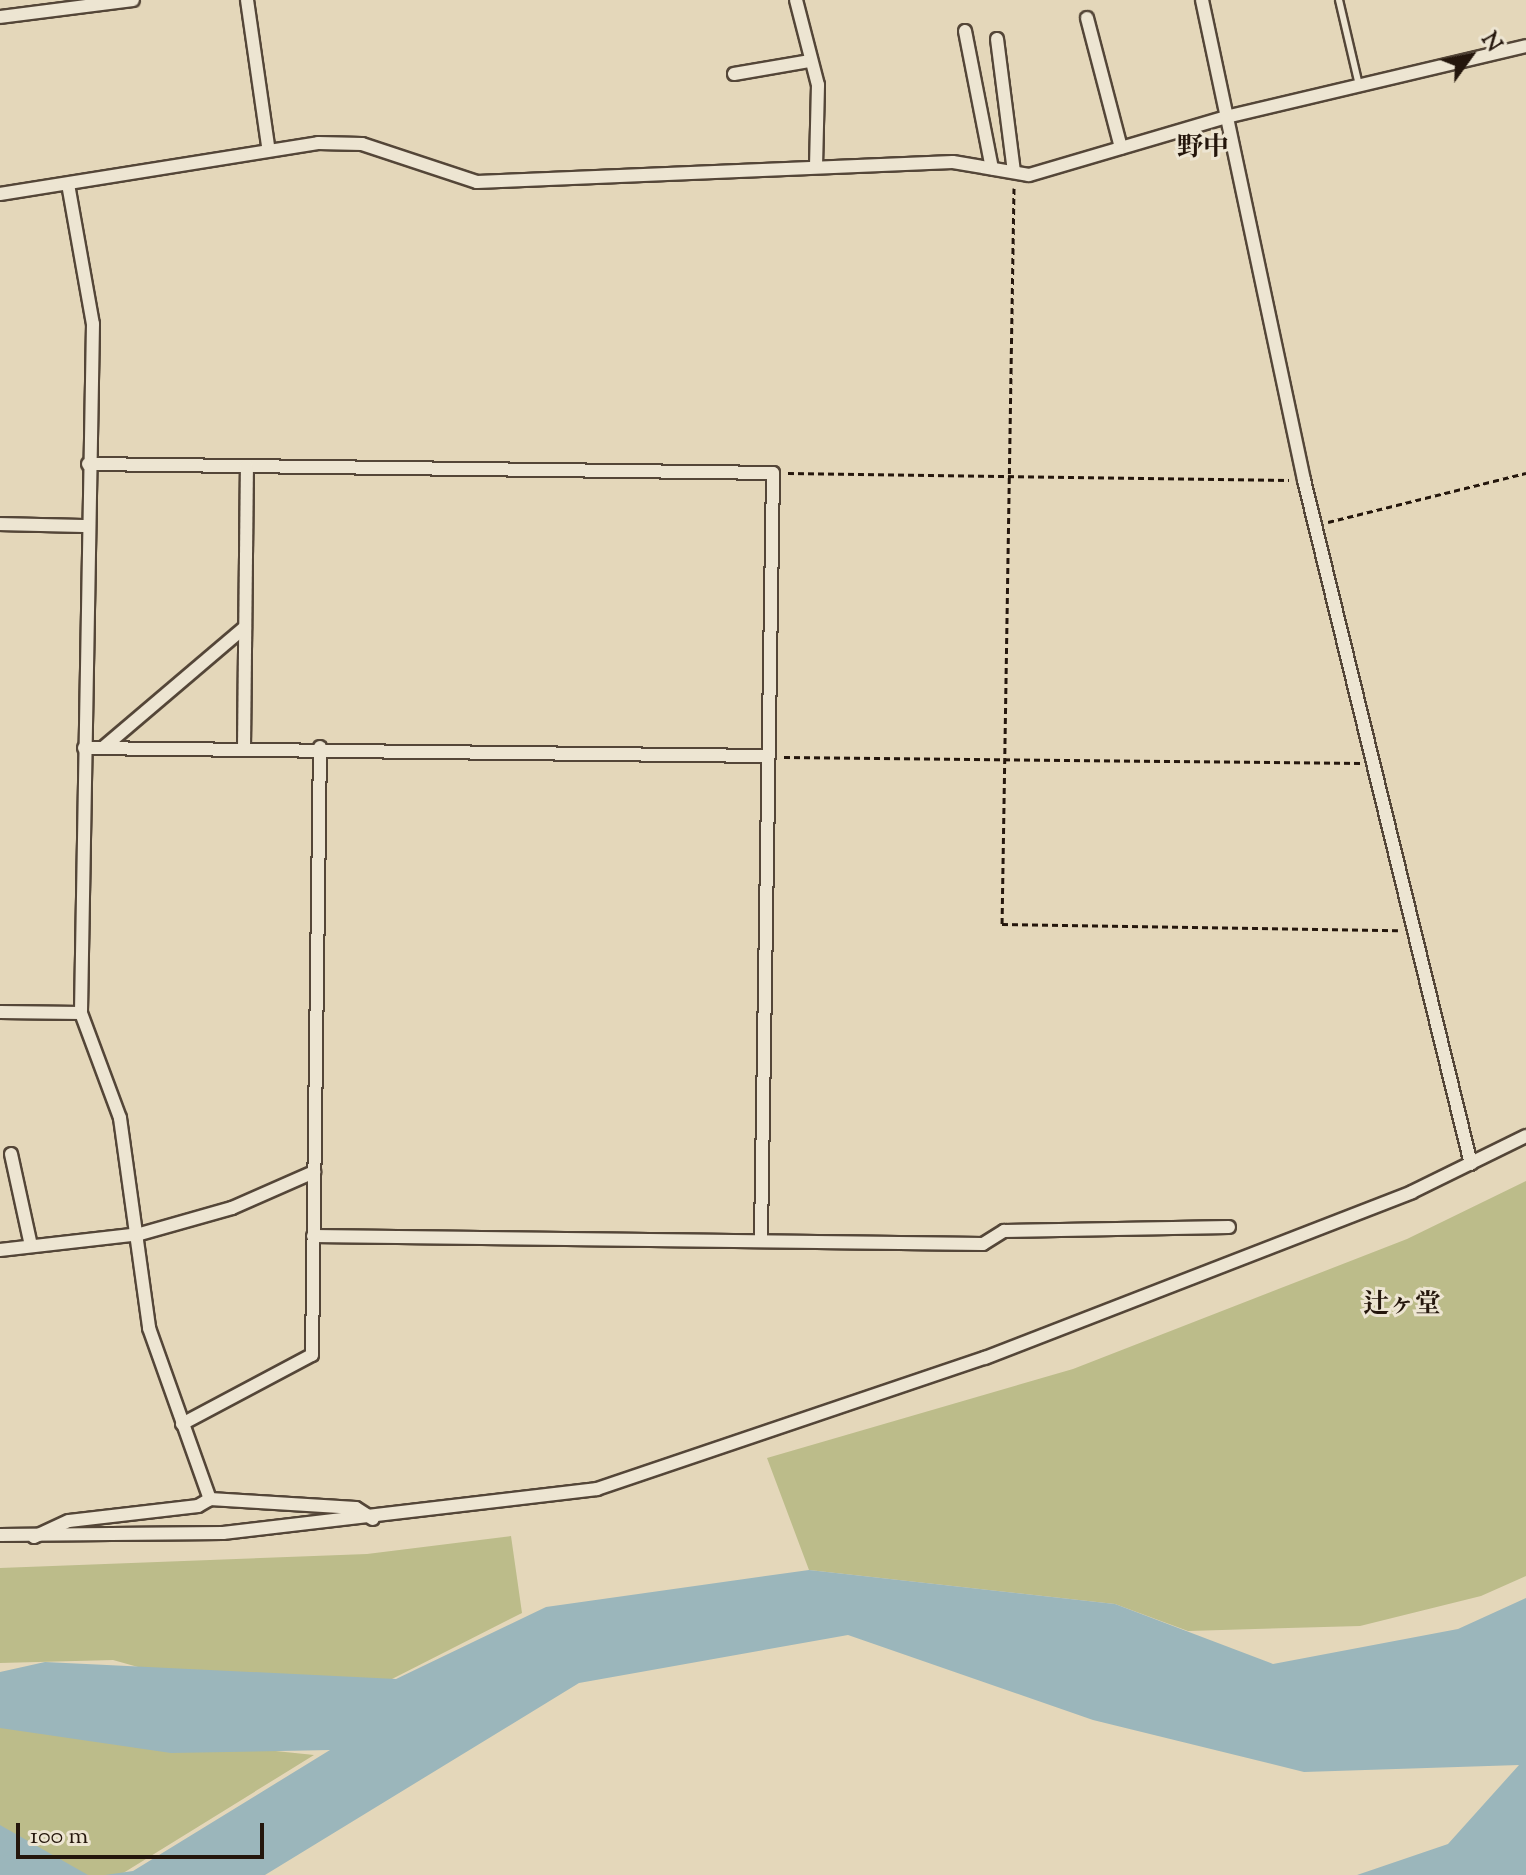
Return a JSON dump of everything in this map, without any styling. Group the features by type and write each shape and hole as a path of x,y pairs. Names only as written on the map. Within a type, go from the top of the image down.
{"street":[{"path":"0,17 133,0"},
{"path":"247,0 268,146"},
{"path":"796,0 809,61 818,85 816,167"},
{"path":"1202,0 1304,480 1471,1164"},
{"path":"1087,18 1121,148"},
{"path":"965,31 992,168"},
{"path":"997,39 1014,172"},
{"path":"0,194 268,146 362,144 477,182 816,167 992,168 1029,175 1226,117 1526,46"},
{"path":"734,74 809,61"},
{"path":"68,184 93,324 88,464 81,1013 120,1118 140,1234 149,1328 210,1499"},
{"path":"88,464 773,473 761,1240"},
{"path":"244,747 247,466"},
{"path":"0,524 88,526"},
{"path":"104,747 245,627"},
{"path":"84,748 320,747 767,756"},
{"path":"182,1424 312,1355 320,747"},
{"path":"0,1012 81,1013"},
{"path":"0,1535 223,1533 373,1519 597,1489 675,1468 1028,1342 1471,1164 1526,1136"},
{"path":"11,1154 31,1246"},
{"path":"0,1250 140,1234 232,1208 314,1172"},
{"path":"313,1236 983,1244 1004,1231 1229,1227"},
{"path":"34,1537 69,1521 198,1506 210,1499 356,1508 373,1519"}],"lane":[{"path":"1339,0 1359,85"}],"path":[{"path":"1014,172 1002,760 1002,924 1412,930"},
{"path":"773,473 1304,480"},
{"path":"1316,524 1526,473"},
{"path":"767,756 1372,763"}],"green space":[{"path":"1526,1181 1526,1576 1481,1596 1360,1626 1188,1631 1115,1604 809,1570 767,1458 1073,1369 1407,1239"},
{"path":"511,1536 522,1613 331,1710 242,1696 113,1660 0,1663 0,1568 367,1554"},
{"path":"0,1719 314,1755 120,1875 0,1875"}],"water":[{"path":"809,1570 1115,1604 1273,1664 1458,1629 1526,1598 1526,1875 1357,1875 1448,1844 1519,1765 1304,1772 1093,1720 848,1635 579,1683 265,1875 105,1875 133,1871 330,1750 171,1753 0,1728 0,1672 45,1662 396,1679 546,1607"},
{"path":"0,1825 88,1875 0,1875"}],"district":[{"name":"野中","path":"1203,149"},
{"name":"辻ヶ堂","path":"1402,1306"}]}
